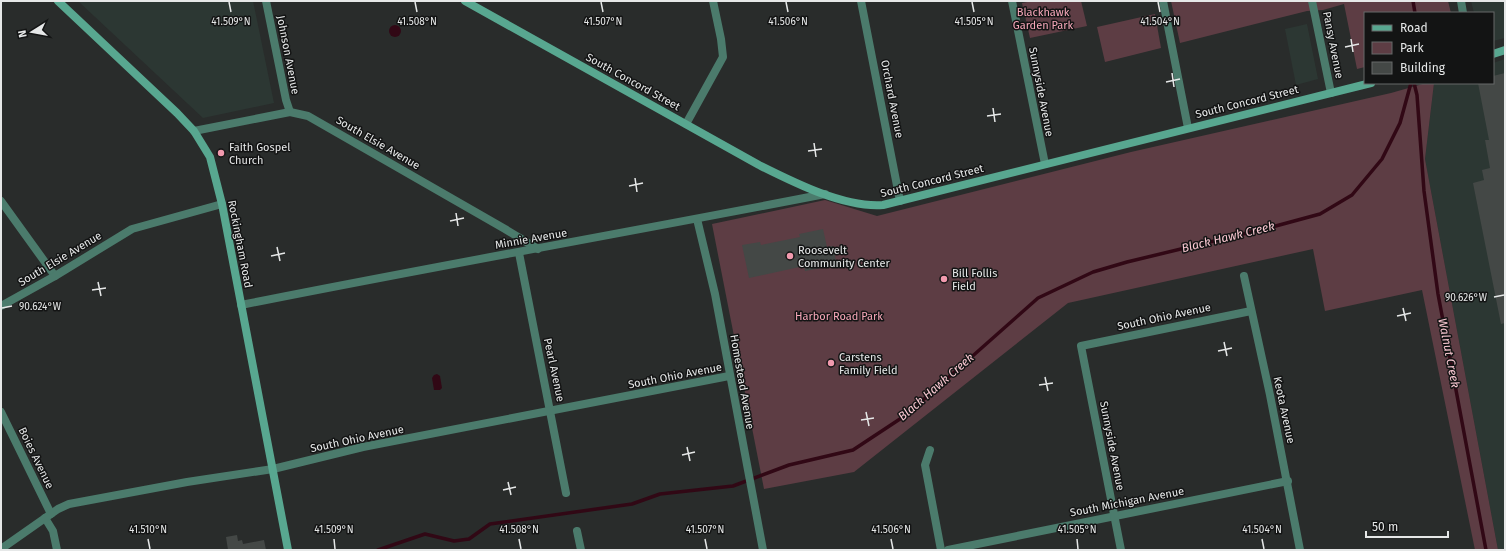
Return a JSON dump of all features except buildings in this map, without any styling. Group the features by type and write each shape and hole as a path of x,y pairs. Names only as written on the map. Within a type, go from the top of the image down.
{"street":[{"name":"Rockingham Road","path":"58,1 177,113 194,131 210,157 222,204 288,550"},
{"name":"Johnson Avenue","path":"266,1 290,112"},
{"name":"South Concord Street","path":"466,1 780,176 825,194 864,205 883,205 900,201 1367,84"},
{"path":"686,124 723,57 713,1"},
{"name":"Orchard Avenue","path":"862,1 900,201"},
{"name":"Sunnyside Avenue","path":"1012,1 1044,164"},
{"path":"1163,1 1188,128"},
{"name":"Pansy Avenue","path":"1312,1 1331,93"},
{"path":"1461,1 1463,12"},
{"path":"1494,54 1505,50"},
{"name":"South Elsie Avenue","path":"194,131 290,112 308,116 538,249"},
{"name":"Minnie Avenue","path":"241,305 825,194"},
{"path":"1,201 55,276"},
{"name":"South Elsie Avenue","path":"1,306 55,276 132,229 222,204"},
{"name":"Homestead Avenue","path":"697,219 715,294 729,376 763,550"},
{"name":"Pearl Avenue","path":"519,253 566,493"},
{"name":"Keota Avenue","path":"1244,276 1288,481 1300,550"},
{"name":"South Ohio Avenue","path":"1081,346 1251,311"},
{"name":"Sunnyside Avenue","path":"1081,346 1121,550"},
{"name":"South Ohio Avenue","path":"1,549 58,509 69,504 187,482 273,469 363,447 729,376"},
{"name":"Boies Avenue","path":"1,412 48,516 54,531 57,550"},
{"path":"930,450 925,465 941,550"},
{"name":"South Michigan Avenue","path":"948,550 1114,515 1288,481"},
{"path":"577,532 581,550"}],"shaded area":[{"path":"78,1 253,1 274,103 203,118"},
{"path":"1471,1 1505,1 1505,38 1494,41 1494,12 1474,12"},
{"path":"1307,24 1318,79 1296,85 1285,29"},
{"path":"393,25 397,25 401,31 397,37 393,37 389,33 389,29"},
{"path":"1505,59 1505,550 1498,550 1425,159 1434,84 1494,84 1494,63"},
{"path":"437,374 440,376 442,388 440,390 434,390 432,378"}],"green space":[{"name":"Blackhawk Garden Park","path":"1033,1 1081,1 1087,26 1030,38 1022,3"},
{"path":"1171,1 1448,1 1451,12 1364,12 1364,67 1357,69 1344,4 1323,10 1307,11 1180,43"},
{"name":"Blackhawk Garden Park","path":"1155,14 1161,48 1105,62 1097,27"},
{"name":"Harbor Road Park","path":"1422,84 1434,84 1425,159 1498,550 1475,550 1422,290 1325,311 1313,249 1068,303 854,472 764,489 712,224 825,200 877,216 1131,152 1391,93"}],"waterway":[{"name":"Black Hawk Creek","path":"1413,1 1415,12"},
{"name":"Black Hawk Creek","path":"378,550 425,534 454,541 469,539 490,524 632,504 660,494 733,486 789,465 853,450 906,415 1038,298 1093,272 1127,262 1320,214 1352,195 1382,159 1400,123 1411,84"},
{"name":"Walnut Creek","path":"1414,84 1417,95 1424,191 1438,294 1486,550"}],"place":[{"name":"Faith Gospel Church","path":"221,153"},
{"name":"Roosevelt Community Center","path":"790,256"},
{"name":"Bill Follis Field","path":"944,279"},
{"name":"Carstens Family Field","path":"831,363"}]}
